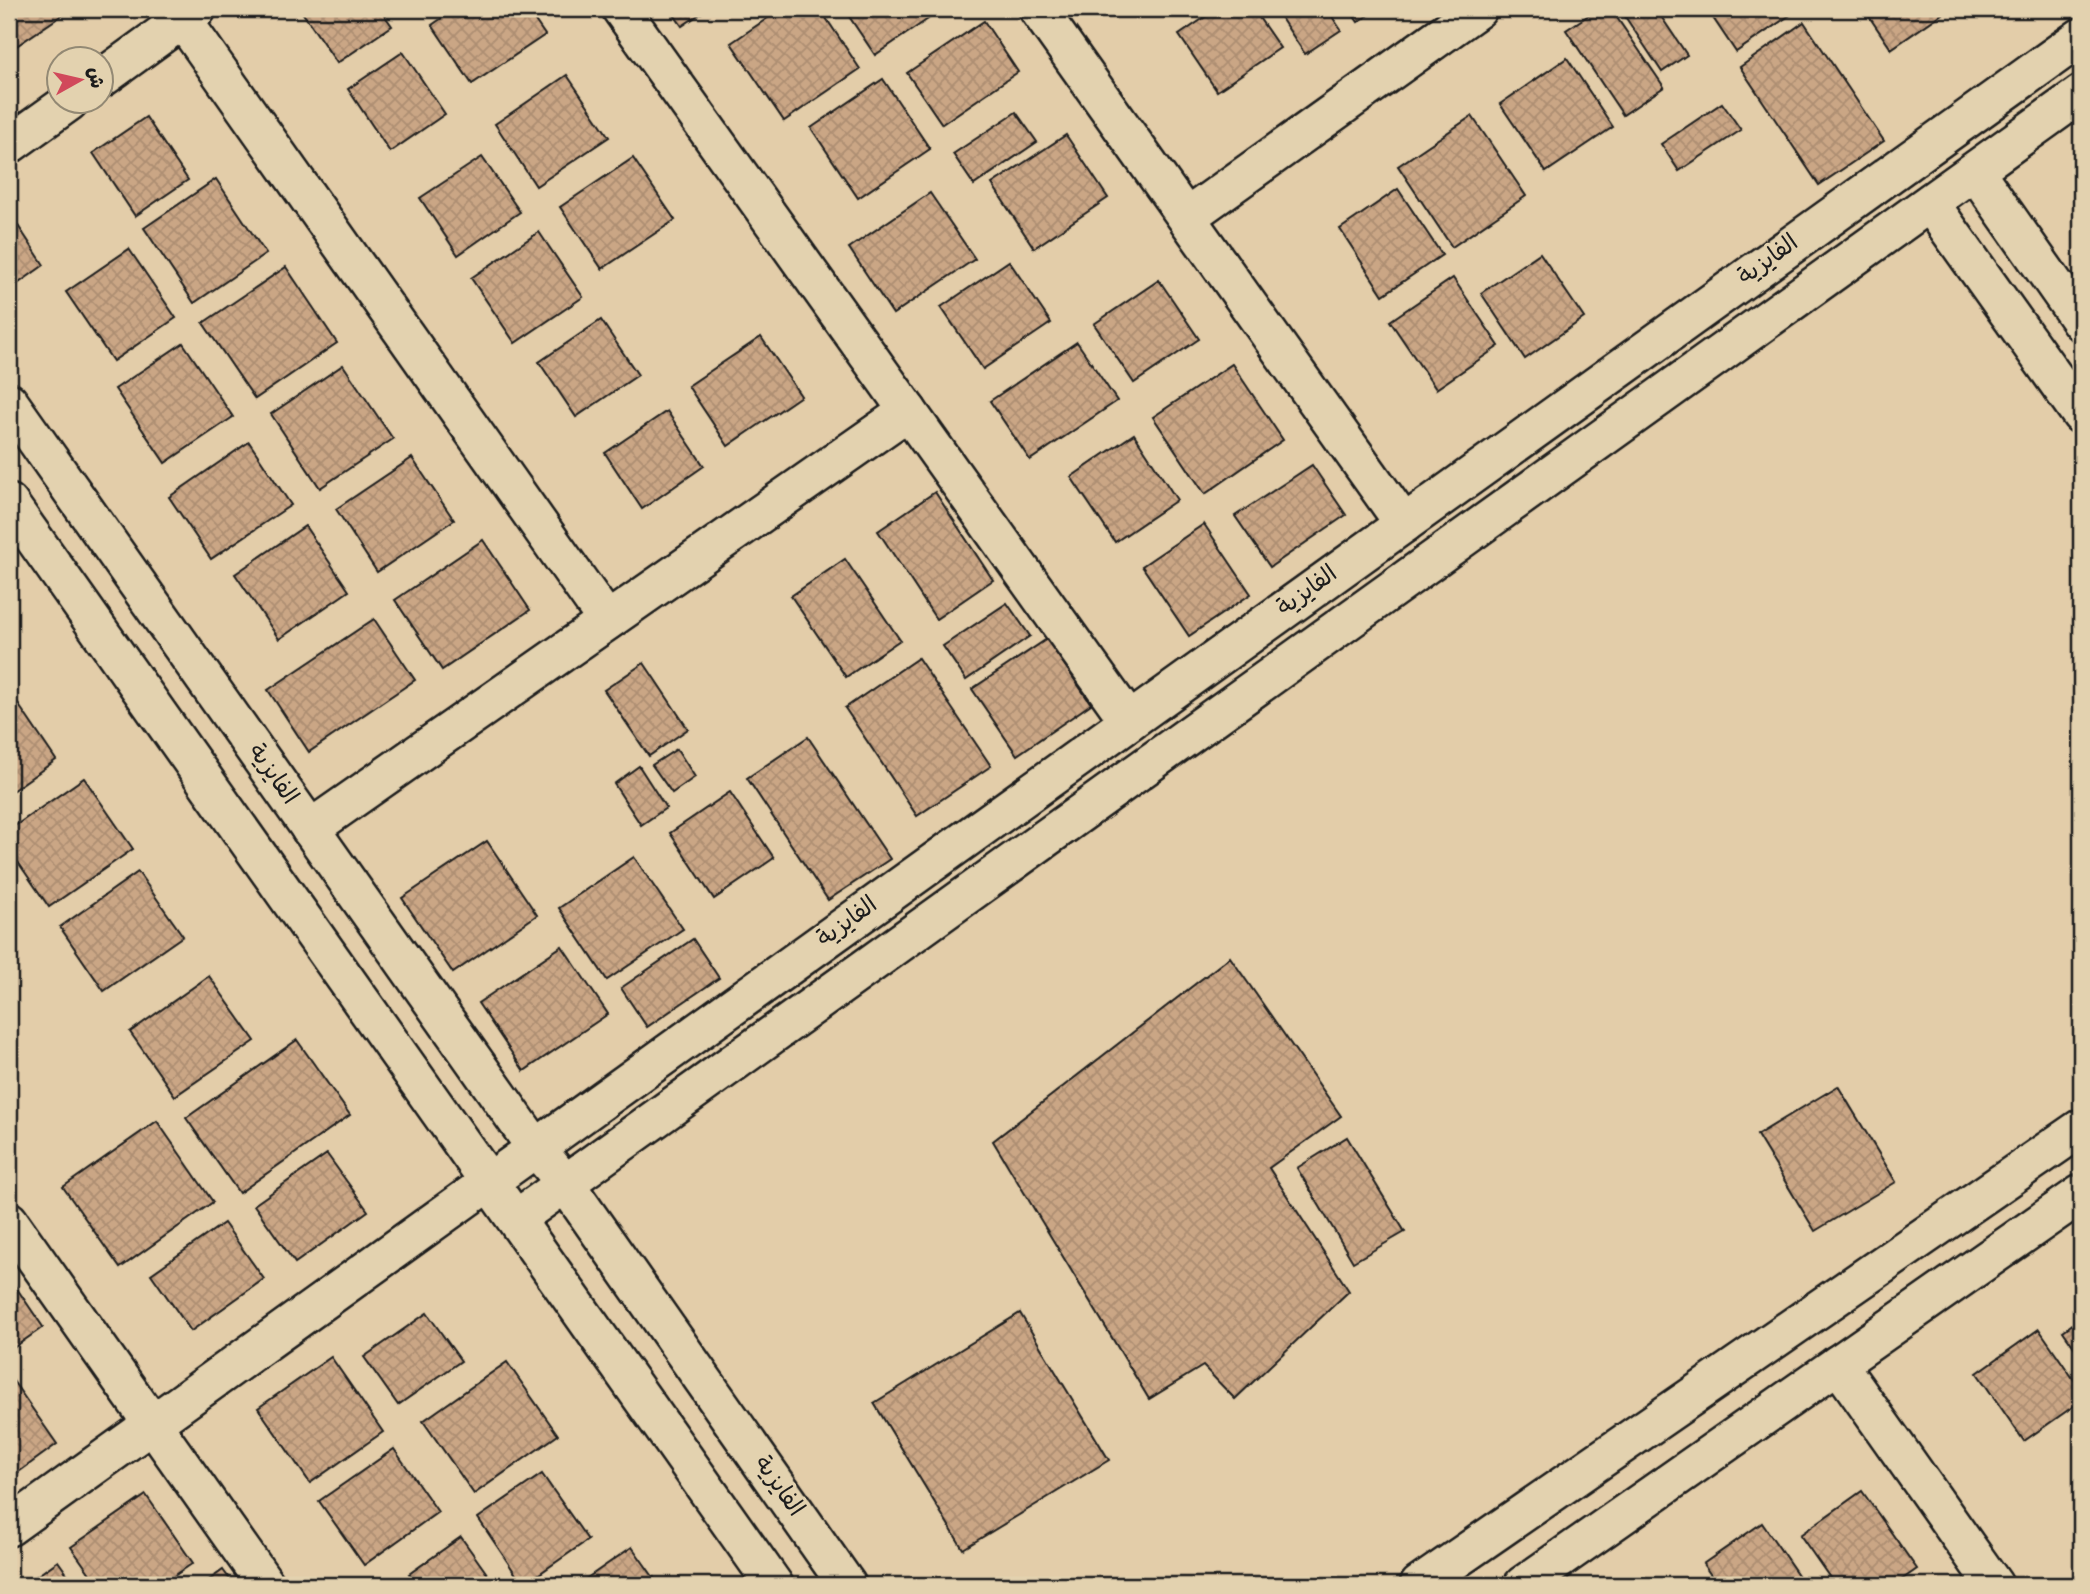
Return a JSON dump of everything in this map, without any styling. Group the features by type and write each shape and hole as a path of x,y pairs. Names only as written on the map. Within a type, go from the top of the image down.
{"street":[{"path":"621,9 1129,721"},
{"path":"1038,9 1404,524"},
{"path":"1186,217 1478,9"},
{"path":"116,67 185,12 607,621"},
{"name":"الفايزية","path":"9,1527 2081,37"},
{"name":"الفايزية","path":"516,1219 2081,94"},
{"path":"9,145 49,116"},
{"path":"1975,171 2081,322"},
{"path":"1930,203 2081,415"},
{"name":"الفايزية","path":"9,402 535,1147 565,1183 847,1585"},
{"path":"310,829 908,411"},
{"path":"9,503 774,1585"},
{"path":"1419,1585 2081,1128"},
{"path":"1523,1585 2081,1194"},
{"path":"9,1221 266,1585"},
{"path":"1839,1364 1994,1585"}],"building":[{"path":"9,9 71,9 9,51"},
{"path":"300,9 380,9 392,26 337,63"},
{"path":"455,9 527,9 545,35 472,84 432,25"},
{"path":"670,9 707,9 682,26"},
{"path":"781,9 820,9 860,69 784,121 731,43"},
{"path":"844,9 930,9 934,15 875,55"},
{"path":"1217,9 1253,9 1280,48 1217,91 1179,35"},
{"path":"1275,9 1327,9 1341,30 1305,54"},
{"path":"1349,9 1377,9 1358,22"},
{"path":"1598,9 1611,9 1664,87 1623,115 1566,30"},
{"path":"1620,9 1656,9 1687,55 1662,72"},
{"path":"1707,9 1799,9 1736,52"},
{"path":"1864,9 1944,9 1946,11 1891,49"},
{"path":"984,21 1018,72 942,124 907,73"},
{"path":"1804,22 1884,141 1819,185 1740,67"},
{"path":"403,52 445,114 390,152 348,89"},
{"path":"1567,58 1613,127 1546,172 1500,104"},
{"path":"567,75 609,137 536,186 495,124"},
{"path":"883,79 930,149 858,198 811,128"},
{"path":"1722,103 1741,130 1679,171 1661,144"},
{"path":"1016,112 1037,142 974,185 953,154"},
{"path":"1472,116 1526,196 1452,247 1398,166"},
{"path":"146,117 188,180 135,216 93,153"},
{"path":"1066,135 1108,198 1034,248 992,184"},
{"path":"482,157 520,212 458,255 420,198"},
{"path":"633,158 675,220 602,269 560,207"},
{"path":"216,179 266,254 194,303 144,228"},
{"path":"1398,189 1442,255 1383,295 1340,229"},
{"path":"930,193 975,259 893,314 849,248"},
{"path":"9,212 44,265 9,290"},
{"path":"539,232 583,297 515,343 471,278"},
{"path":"129,249 176,318 113,361 66,292"},
{"path":"1540,253 1584,318 1525,359 1481,293"},
{"path":"1009,261 1051,323 983,369 941,307"},
{"path":"286,267 337,343 255,399 203,323"},
{"path":"1453,278 1499,346 1436,389 1390,321"},
{"path":"1159,280 1199,339 1134,383 1094,324"},
{"path":"601,320 638,375 576,417 539,362"},
{"path":"761,337 801,396 728,446 688,386"},
{"path":"1077,342 1117,401 1030,460 990,401"},
{"path":"183,343 233,417 165,463 115,389"},
{"path":"1232,364 1283,440 1205,494 1153,417"},
{"path":"343,365 393,439 320,488 271,414"},
{"path":"667,411 704,466 642,509 605,453"},
{"path":"1134,434 1177,500 1115,542 1071,477"},
{"path":"249,442 291,505 211,559 169,497"},
{"path":"412,458 454,520 377,572 336,509"},
{"path":"1312,465 1346,515 1270,567 1235,516"},
{"path":"935,492 993,580 936,619 878,531"},
{"path":"1204,524 1251,594 1189,636 1142,566"},
{"path":"305,526 349,591 279,639 235,574"},
{"path":"483,540 530,610 442,670 395,600"},
{"path":"845,559 900,640 846,677 791,596"},
{"path":"1007,603 1030,636 966,680 943,646"},
{"path":"374,619 415,680 309,752 268,690"},
{"path":"1047,639 1091,704 1017,755 972,689"},
{"path":"918,658 991,766 917,816 845,708"},
{"path":"644,663 688,729 649,756 604,690"},
{"path":"12,695 56,760 9,793 9,697"},
{"path":"808,737 890,859 828,900 747,778"},
{"path":"677,749 695,777 672,793 652,765"},
{"path":"639,766 666,808 641,825 614,784"},
{"path":"84,778 133,849 49,907 9,849 9,830"},
{"path":"730,792 774,858 714,899 670,833"},
{"path":"487,841 537,915 453,973 402,898"},
{"path":"634,857 683,929 607,980 559,908"},
{"path":"138,872 183,936 104,991 60,927"},
{"path":"693,939 719,978 647,1027 621,988"},
{"path":"562,946 608,1014 524,1071 478,1003"},
{"path":"1230,957 1341,1116 1269,1168 1349,1291 1235,1399 1203,1366 1149,1399 993,1141"},
{"path":"209,976 255,1041 175,1096 130,1032"},
{"path":"297,1040 350,1115 239,1193 186,1118"},
{"path":"1838,1086 1896,1182 1815,1231 1757,1135"},
{"path":"157,1121 213,1202 120,1268 63,1187"},
{"path":"1347,1137 1405,1232 1353,1262 1297,1168"},
{"path":"327,1154 368,1211 295,1263 254,1205"},
{"path":"224,1223 264,1279 191,1331 151,1274"},
{"path":"9,1277 43,1327 9,1351"},
{"path":"427,1313 461,1361 398,1405 364,1357"},
{"path":"1020,1313 1109,1460 963,1549 874,1403"},
{"path":"2081,1318 2081,1357 2063,1331"},
{"path":"2039,1329 2081,1390 2081,1401 2024,1441 1977,1373"},
{"path":"331,1357 383,1432 310,1483 258,1408"},
{"path":"507,1362 558,1435 474,1494 423,1421"},
{"path":"11,1378 57,1444 9,1479 9,1380"},
{"path":"394,1449 438,1512 364,1565 319,1501"},
{"path":"542,1474 588,1540 523,1585 478,1518"},
{"path":"1862,1491 1917,1569 1894,1585 1835,1585 1800,1535"},
{"path":"146,1495 193,1563 161,1585 98,1585 71,1547"},
{"path":"1762,1523 1805,1585 1718,1585 1703,1564"},
{"path":"461,1537 495,1585 418,1585 409,1574"},
{"path":"632,1547 659,1585 577,1585"},
{"path":"58,1561 75,1585 24,1585"},
{"path":"223,1570 234,1585 202,1585"}]}
